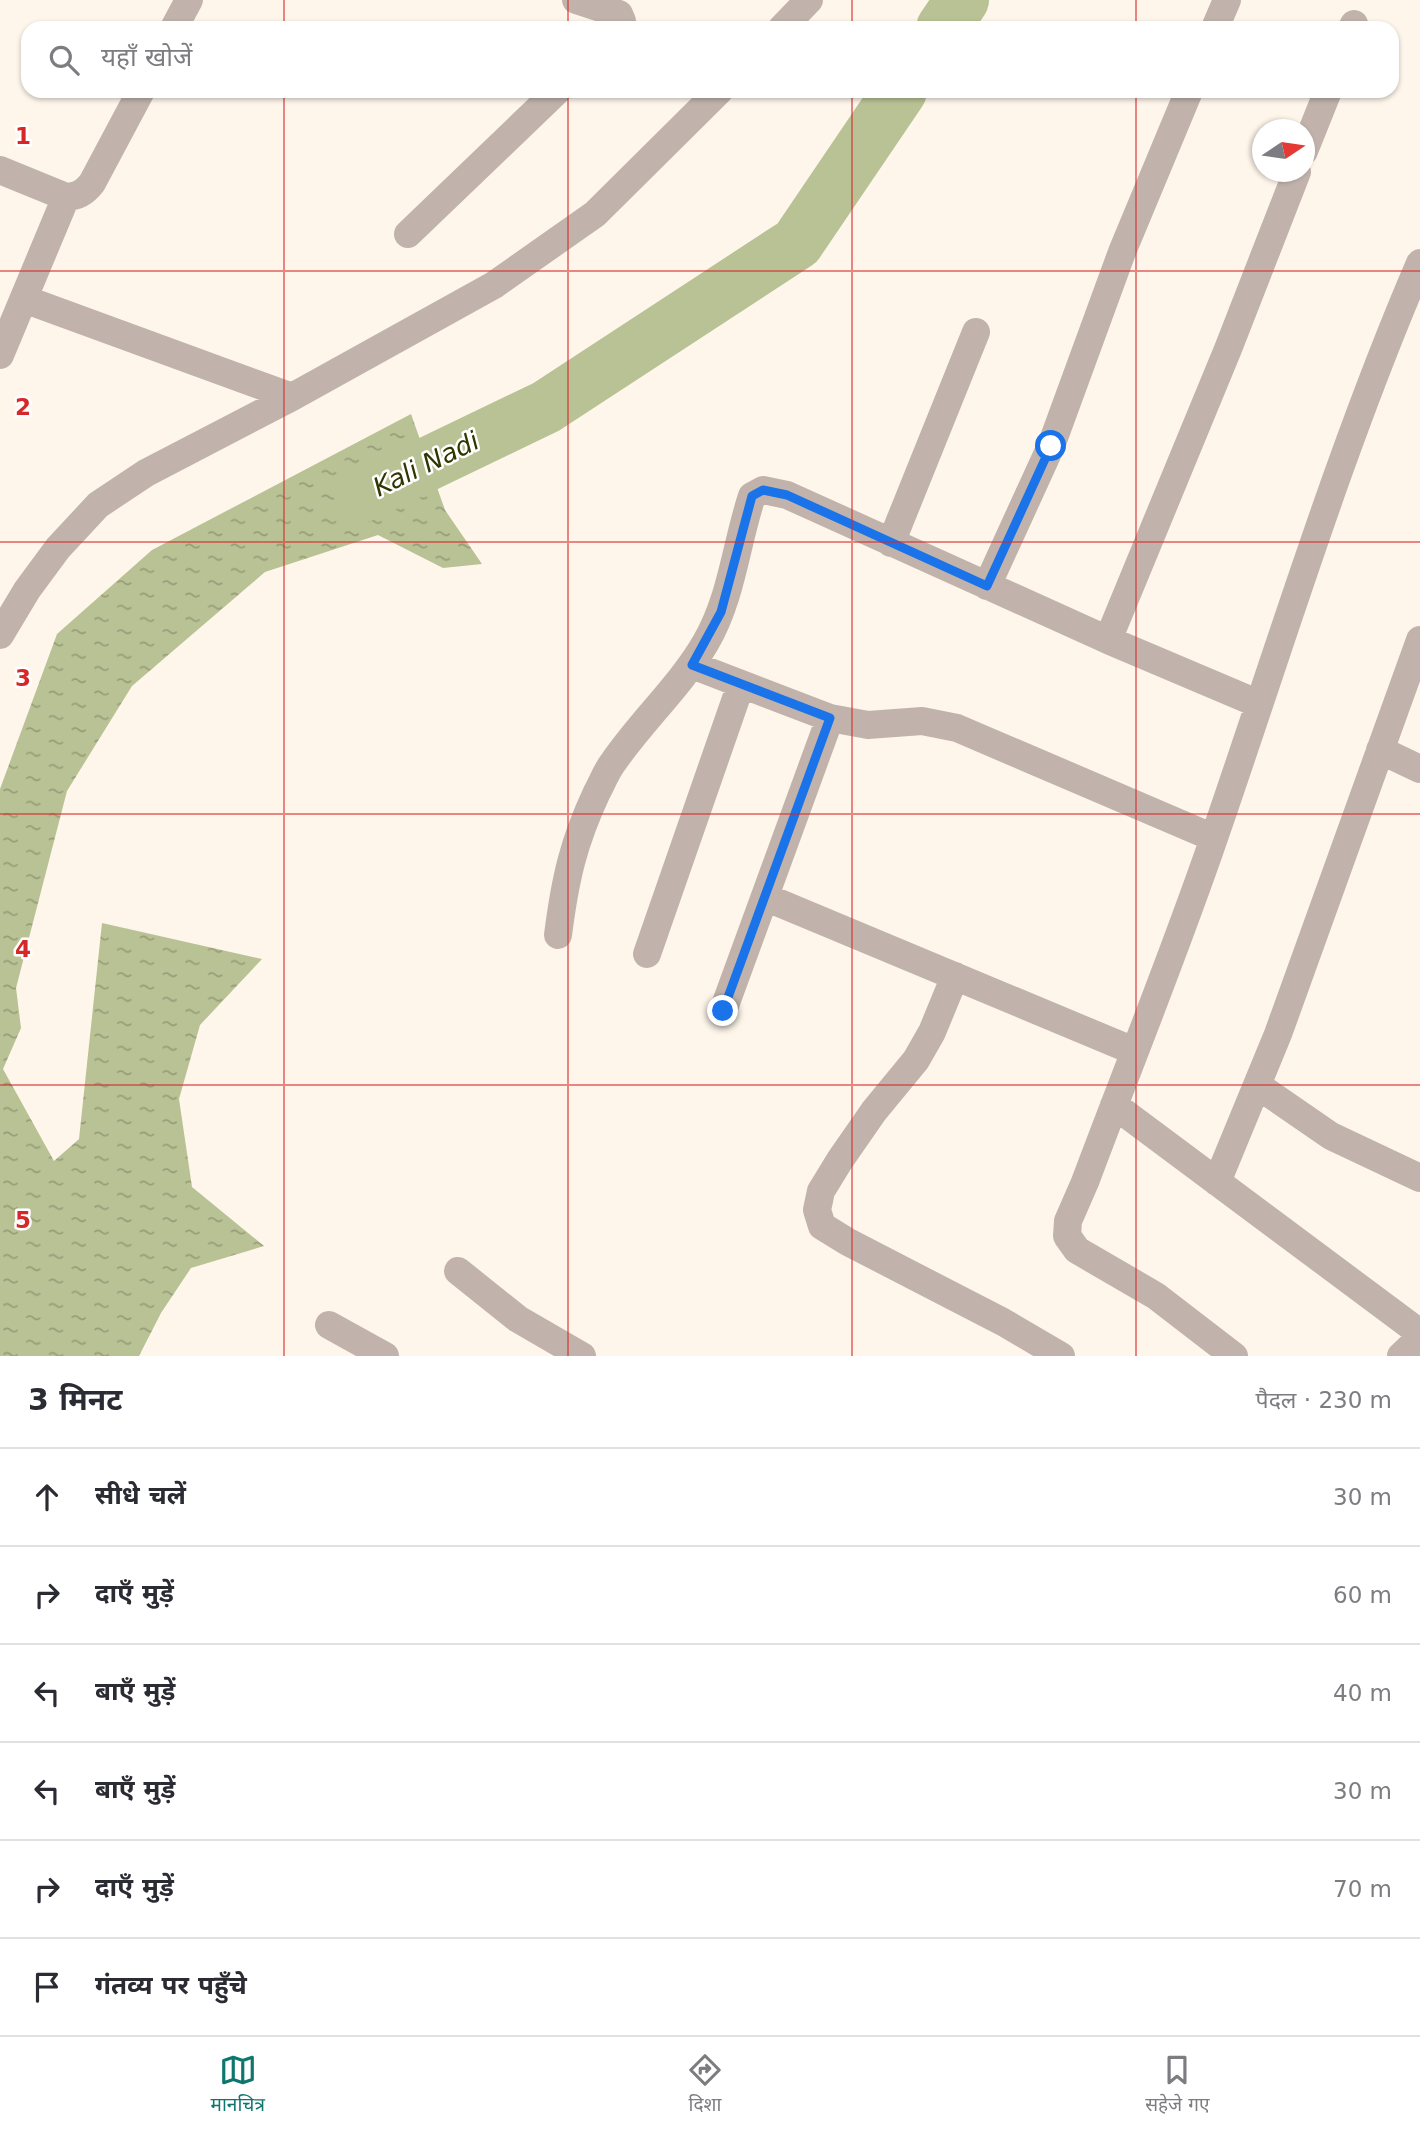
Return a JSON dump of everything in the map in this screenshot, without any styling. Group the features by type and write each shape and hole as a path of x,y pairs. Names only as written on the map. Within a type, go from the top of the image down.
{"street":[{"path":"178,21 189,0"},
{"path":"576,0 619,14 622,21"},
{"path":"789,21 809,0"},
{"path":"1218,21 1227,0"},
{"path":"0,170 66,197 86,191 137,98"},
{"path":"408,234 550,98"},
{"path":"0,635 27,590 58,548 98,505 146,473 292,397 494,285 595,214 712,98"},
{"path":"987,586 1051,446 1122,252 1186,98"},
{"path":"1315,124 1325,98"},
{"path":"1108,640 1228,349 1293,182"},
{"path":"0,355 66,197"},
{"path":"1234,1356 1156,1296 1077,1250 1067,1236 1068,1221 1214,838 1365,404 1420,263"},
{"path":"23,299 292,397"},
{"path":"891,543 976,332"},
{"path":"558,935 571,856 590,807 610,766 692,665 721,612 752,496 763,490 787,495 1108,640 1259,704"},
{"path":"1217,1182 1278,1034 1420,640"},
{"path":"692,665 830,718 868,726 922,721 957,728 1214,838"},
{"path":"647,954 740,684"},
{"path":"723,1011 830,718"},
{"path":"1380,750 1420,769"},
{"path":"765,897 1134,1051"},
{"path":"955,976 916,1060 874,1111 840,1160 821,1191 817,1210 822,1226 848,1242 1003,1322 1060,1356"},
{"path":"1257,1085 1331,1136 1420,1178"},
{"path":"1114,1105 1420,1336 1401,1356"},
{"path":"458,1271 518,1319 582,1356"},
{"path":"329,1325 385,1356"}],"water":[{"path":"411,414 445,510 482,564 443,568 378,535 265,572 132,686 67,791 16,988 21,1028 3,1069 54,1161 79,1139 102,923 262,959 200,1025 179,1099 192,1187 264,1246 191,1268 161,1313 139,1356 0,1356 0,789 57,634 152,550"}],"waterway":[{"name":"Kali Nadi","path":"948,21 962,0"},
{"name":"Kali Nadi","path":"361,496 546,407 797,243 895,98"}],"route":[{"path":"723,1011 830,718 692,665 721,612 752,496 763,490 787,495 987,586 1051,446"}]}
